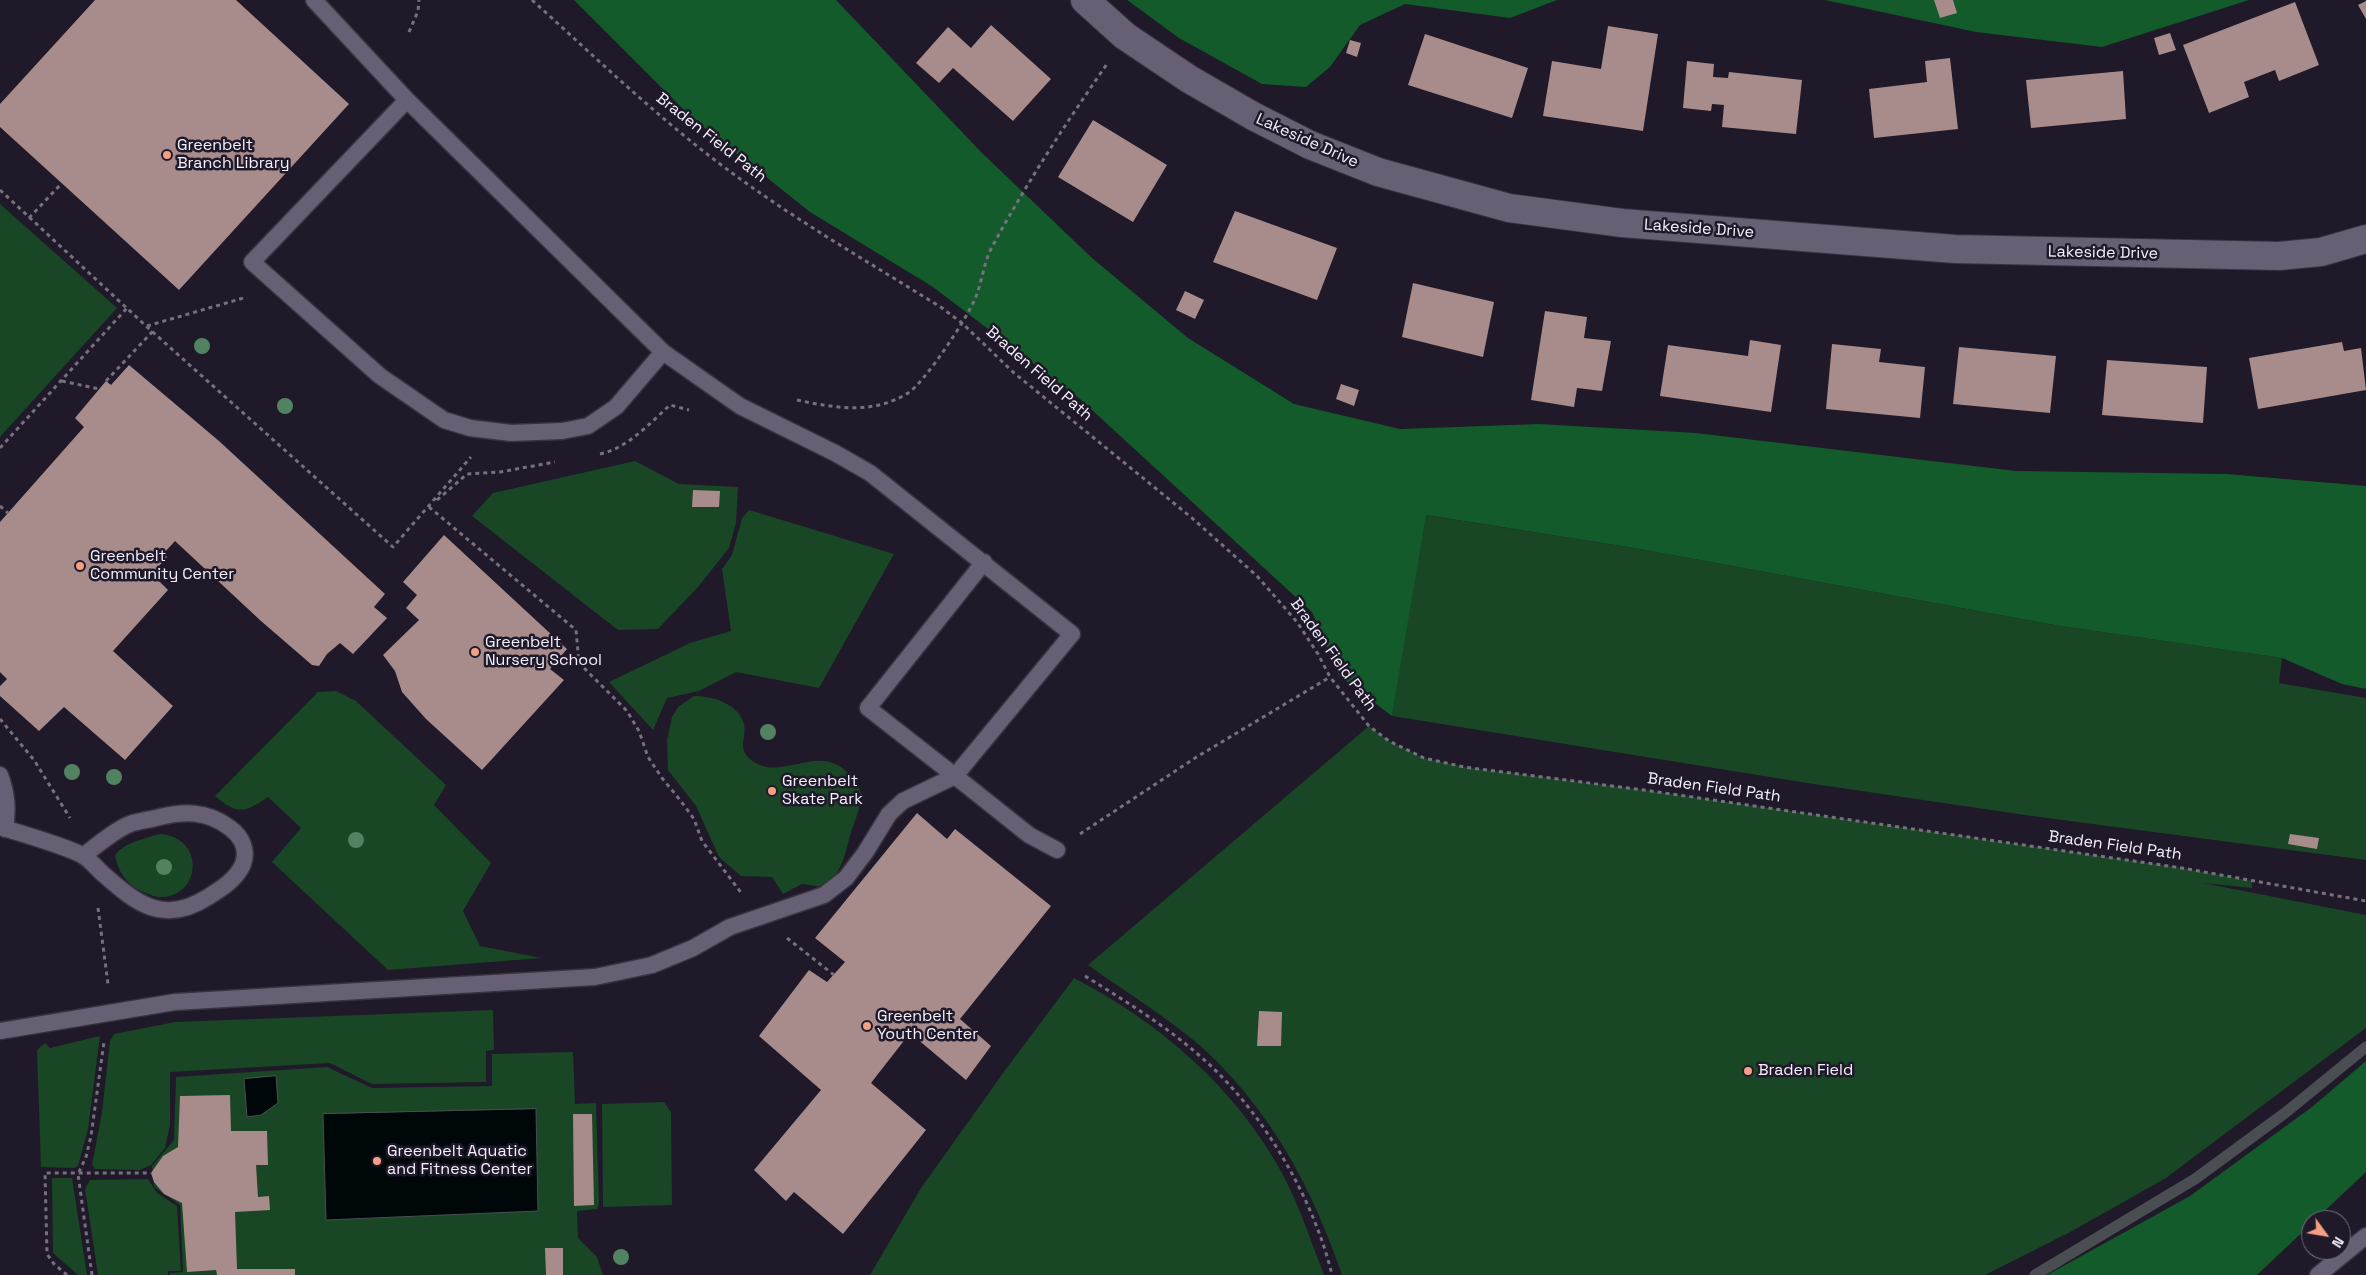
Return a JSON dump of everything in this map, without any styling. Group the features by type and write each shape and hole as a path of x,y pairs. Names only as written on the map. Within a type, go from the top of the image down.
{"street":[{"name":"Lakeside Drive","path":"1085,0 1125,36 1189,79 1252,116 1310,145 1378,172 1509,208 1622,223 1964,250 2280,256 2321,252 2366,239"}],"lane":[{"path":"0,1031 175,1002 595,977 652,965 693,948 730,927 824,895 846,878 865,853 889,814 903,801 955,776 1072,634 870,473 835,453 740,406 663,352 407,100 314,0"},
{"path":"407,100 252,262 380,376 444,420 470,428 493,432 562,431 588,426 616,407 663,352"},
{"path":"984,562 868,708 1029,834 1057,850"},
{"path":"0,775 5,790 8,810 3,828 83,856 135,901 152,909 169,910 189,907 223,887 240,871 245,858 242,840 236,832 221,821 197,812 175,813 129,824 83,856"},
{"path":"2318,1275 2366,1236"}],"path":[{"path":"410,32 418,12 419,0"},
{"name":"Braden Field Path","path":"532,0 650,107 720,164 794,216 962,322 1013,372 1192,518 1257,576 1297,622 1318,654 1330,677 1369,726 1389,741 1424,758 1464,767 1644,790 2172,867 2366,901"},
{"path":"793,399 853,410 896,400 910,392 962,322 975,301 990,249 1034,176 1125,36"},
{"path":"29,218 62,183"},
{"path":"0,190 126,308 393,547 493,432"},
{"path":"146,326 226,302"},
{"path":"0,448 126,308"},
{"path":"106,381 153,331"},
{"path":"61,381 99,389"},
{"path":"0,506 8,513"},
{"path":"429,507 576,630 579,663 626,711 639,731 648,757 694,819 702,840 723,872 760,916 834,975"},
{"path":"1057,850 1195,758 1330,677"},
{"path":"0,719 34,760 73,824"},
{"path":"98,905 106,959 108,991"},
{"path":"1085,976 1143,1012 1175,1036 1214,1070 1242,1102 1272,1142 1296,1181 1315,1225 1332,1275"},
{"path":"92,1275 78,1174 86,1157 91,1136 104,1037"},
{"path":"67,1275 46,1254 45,1174 151,1173"}],"green space":[{"path":"574,0 836,0 982,153 1092,258 1188,338 1294,404 1400,429 1539,424 1696,433 2016,471 2227,474 2366,486 2366,689 2342,684 2282,658 2060,626 1634,548 1426,515 1392,716 1339,676 1312,612 1080,399 933,287 810,212 692,118"},
{"path":"1127,0 1557,0 1510,18 1405,4 1360,25 1330,67 1306,87 1262,84 1179,38"},
{"path":"1825,0 2249,0 2102,47 1976,32"},
{"path":"0,204 117,308 0,437"},
{"path":"635,461 679,484 738,487 736,523 729,548 698,587 658,629 618,630 472,516 493,493"},
{"path":"749,510 894,554 819,688 736,672 699,691 667,698 653,730 609,682 690,643 731,631 722,569 732,555 742,518"},
{"path":"1425,515 1634,548 2060,626 2282,658 2279,683 2366,698 2366,860 2032,816 1807,783 1392,716"},
{"path":"336,691 356,701 446,785 434,805 491,863 463,911 480,946 542,958 388,970 272,862 301,828 268,797 247,809 241,810 229,806 215,796 318,692"},
{"name":"Greenbelt Skate Park","path":"694,696 716,699 724,702 736,711 744,724 743,746 746,755 762,766 775,768 814,761 827,762 840,767 852,778 861,793 860,803 843,860 834,878 829,883 823,887 802,884 783,894 772,877 741,876 719,857 696,806 668,770 667,740 672,717 678,707"},
{"name":"Braden Field","path":"1369,726 1389,741 1424,758 1464,767 1644,790 2182,868 2252,881 2252,888 2203,883 2366,915 2366,1028 2166,1178 2072,1231 1985,1275 1342,1275 1318,1212 1303,1182 1288,1154 1251,1100 1229,1074 1191,1038 1088,965"},
{"path":"159,834 174,837 185,844 191,854 193,866 191,877 185,887 176,894 163,897 146,893 131,885 120,871 115,855 129,844"},
{"path":"1074,978 1136,1015 1165,1037 1193,1060 1242,1113 1282,1173 1299,1210 1324,1275 870,1275 921,1188"},
{"path":"493,1010 494,1050 486,1051 486,1082 372,1084 330,1063 170,1072 170,1125 165,1148 151,1165 140,1170 95,1169 92,1165 102,1112 110,1041 114,1034 175,1022"},
{"path":"100,1036 88,1129 78,1166 74,1168 41,1167 37,1050 45,1043 50,1048"},
{"name":"Greenbelt Aquatic and Fitness Center","path":"573,1052 575,1104 596,1103 599,1204 597,1209 577,1211 578,1238 597,1257 603,1275 170,1275 170,1273 183,1272 180,1205 154,1187 152,1166 174,1140 176,1077 327,1067 372,1088 492,1086 492,1054"},
{"path":"2366,1061 2366,1172 2326,1210 2301,1210 2301,1233 2257,1275 2047,1275 2190,1196 2312,1107"},
{"path":"664,1102 671,1112 672,1205 603,1207 602,1104"},
{"path":"52,1178 72,1178 87,1275 78,1275 53,1253"},
{"path":"148,1179 157,1193 177,1206 181,1271 168,1271 168,1275 98,1275 85,1189 90,1180"}],"shaded area":[{"path":"276,1076 278,1103 261,1115 247,1117 244,1079"},
{"path":"536,1109 538,1211 326,1220 323,1114"}],"building":[{"name":"Greenbelt Branch Library","path":"95,0 236,0 349,104 179,290 0,127 0,104"},
{"path":"1934,0 1953,0 1957,13 1940,18"},
{"path":"2366,1 2366,19 2358,5"},
{"path":"2295,2 2319,65 2279,81 2275,70 2244,82 2249,97 2209,113 2183,45"},
{"path":"991,25 1051,79 1013,121 953,68 939,83 916,63 948,27 971,48"},
{"path":"1608,26 1658,34 1643,131 1543,116 1552,61 1601,69"},
{"path":"2170,33 2176,50 2159,55 2154,38"},
{"path":"1425,34 1528,68 1512,118 1408,85"},
{"path":"1350,40 1361,43 1357,57 1346,53"},
{"path":"1950,58 1958,129 1874,138 1869,89 1927,82 1925,61"},
{"path":"1687,61 1714,64 1713,77 1728,78 1729,72 1802,80 1796,134 1722,127 1724,105 1712,104 1711,111 1683,108"},
{"path":"2123,71 2126,119 2031,128 2026,80"},
{"path":"1093,120 1167,165 1133,222 1058,177"},
{"path":"1235,211 1337,248 1317,300 1213,262"},
{"path":"1413,283 1494,302 1483,357 1402,337"},
{"path":"1185,291 1204,300 1195,319 1176,310"},
{"path":"1545,311 1587,317 1584,338 1611,341 1602,391 1577,388 1574,407 1531,400"},
{"path":"1750,340 1781,345 1771,412 1660,396 1668,345 1748,356"},
{"path":"2342,342 2344,351 2361,348 2366,390 2258,409 2249,358"},
{"path":"1832,344 1881,349 1879,362 1925,367 1920,418 1826,409"},
{"path":"1959,347 2056,356 2050,413 1953,404"},
{"path":"2107,360 2207,367 2203,423 2102,415"},
{"name":"Greenbelt Community Center","path":"129,365 219,441 385,594 374,607 387,618 353,654 340,643 327,654 319,666 312,665 261,621 175,541 164,553 167,557 152,574 168,590 113,651 173,706 125,760 64,707 39,731 0,696 0,686 7,679 0,672 0,522 84,427 75,418 106,381 111,385"},
{"path":"1341,384 1359,390 1354,406 1336,399"},
{"path":"693,490 720,491 719,507 692,507"},
{"name":"Greenbelt Nursery School","path":"444,535 567,649 550,669 564,680 482,770 426,719 402,692 395,671 383,655 419,620 406,608 417,595 403,582"},
{"name":"Greenbelt Youth Center","path":"917,813 947,839 955,829 1051,906 960,1019 991,1046 966,1080 910,1033 871,1083 926,1130 843,1234 794,1192 786,1201 754,1170 821,1090 759,1036 809,970 827,982 845,962 815,938"},
{"path":"2290,834 2319,838 2317,849 2288,844"},
{"path":"1259,1011 1282,1012 1281,1046 1257,1046"},
{"path":"230,1095 231,1131 267,1131 268,1165 256,1165 258,1197 269,1196 270,1210 235,1212 237,1269 295,1269 295,1275 217,1275 216,1270 187,1272 182,1203 164,1194 154,1182 151,1173 163,1156 178,1147 180,1096"},
{"path":"573,1114 592,1114 594,1205 574,1206"},
{"path":"545,1248 563,1248 563,1275 546,1275"}],"waterway":[{"path":"2035,1275 2195,1179 2285,1113 2366,1047"}],"place":[{"name":"Greenbelt Branch Library","path":"167,155"},
{"name":"Greenbelt Community Center","path":"80,566"},
{"name":"Greenbelt Nursery School","path":"475,652"},
{"name":"Greenbelt Skate Park","path":"772,791"},
{"name":"Greenbelt Youth Center","path":"867,1026"},
{"name":"Braden Field","path":"1748,1071"},
{"name":"Greenbelt Aquatic and Fitness Center","path":"377,1161"}]}
